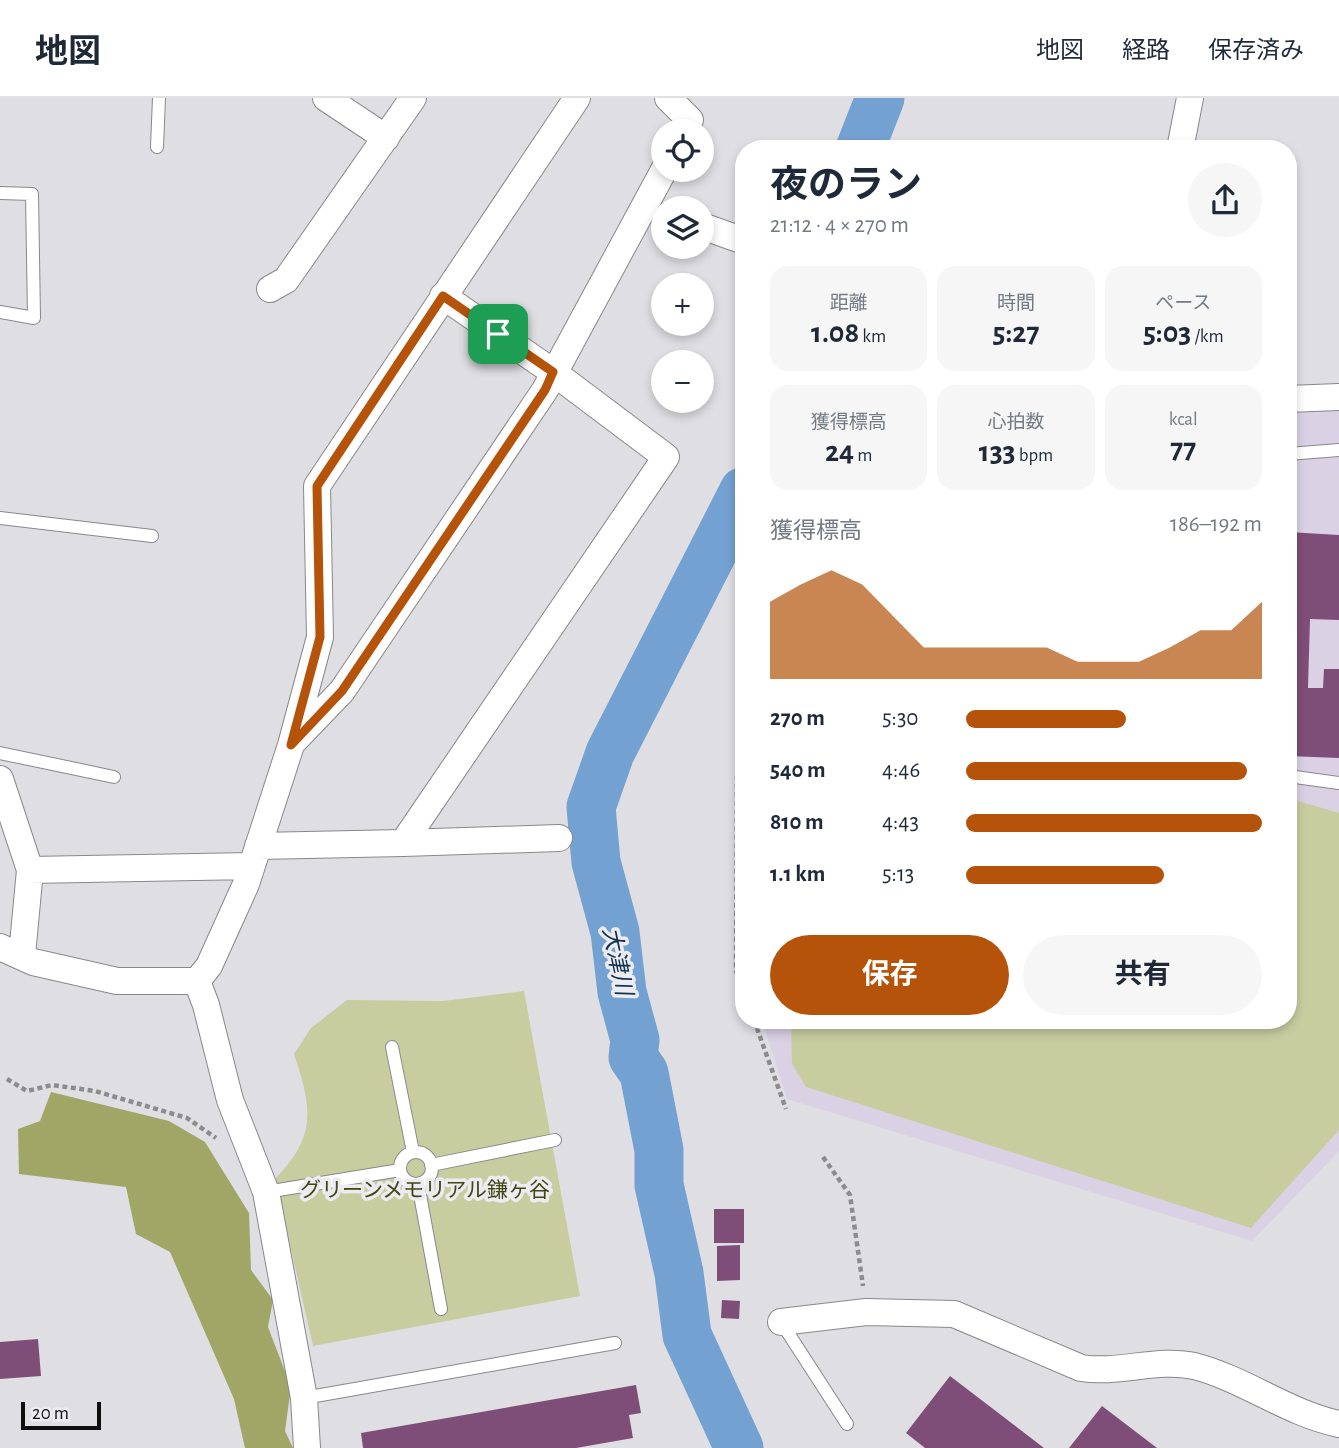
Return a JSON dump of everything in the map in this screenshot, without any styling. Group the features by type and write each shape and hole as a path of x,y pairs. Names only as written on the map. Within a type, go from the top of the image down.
{"street":[{"path":"326,98 386,138"},
{"path":"270,289 286,280 413,98"},
{"path":"0,779 30,870 11,951 33,962 117,981 197,981 209,967 246,884 291,745 320,637 317,486 577,98"},
{"path":"668,98 689,119"},
{"path":"1182,140 1190,98"},
{"path":"291,745 342,691 545,390 553,372 651,214"},
{"path":"714,230 735,238"},
{"path":"403,843 666,457 553,372 443,296"},
{"path":"1297,399 1339,397"},
{"path":"30,870 254,856 403,843 559,838"},
{"path":"197,981 206,1005 230,1100 265,1192 304,1398 307,1448"},
{"path":"780,1322 866,1312 954,1314 1081,1368 1103,1371 1191,1366 1223,1376 1312,1418 1339,1424"}],"lane":[{"path":"157,147 159,98"},
{"path":"0,193 32,194 34,318 0,313"},
{"path":"1297,453 1339,450"},
{"path":"0,518 152,536"},
{"path":"0,753 114,777"},
{"path":"1297,777 1339,783"},
{"path":"392,1047 413,1152"},
{"path":"431,1165 555,1140"},
{"path":"413,1152 428,1157 431,1165 426,1180 418,1184 410,1183 400,1170 405,1156 413,1152"},
{"path":"265,1192 400,1170"},
{"path":"418,1184 441,1309"},
{"path":"780,1322 847,1424"},
{"path":"304,1398 615,1343"}],"path":[{"path":"757,1029 786,1109"},
{"path":"7,1079 27,1091 52,1085 95,1091 187,1118 220,1141 244,1136"},
{"path":"823,1157 850,1195 866,1312"}],"shaded area":[{"path":"1339,408 1339,1151 1252,1241 787,1099 765,1029 1297,1029 1297,411"}],"green space":[{"path":"1297,801 1339,813 1339,1130 1251,1228 806,1087 792,1064 791,1029 1297,1029"},
{"name":"グリーンメモリアル鎌ヶ谷","path":"524,991 580,1296 313,1346 275,1179 298,1149 307,1121 305,1090 294,1054 311,1028 347,1000 443,1001"},
{"path":"51,1092 169,1121 205,1142 249,1213 251,1270 273,1300 268,1327 291,1387 285,1431 293,1448 245,1448 234,1399 170,1252 136,1234 126,1187 19,1174 18,1129 40,1121"}],"building":[{"path":"1297,533 1339,535 1339,620 1310,619 1308,688 1323,688 1324,669 1339,669 1339,758 1297,756"},
{"path":"714,1209 744,1209 744,1243 714,1243"},
{"path":"740,1245 740,1280 717,1281 717,1246"},
{"path":"722,1300 740,1301 739,1319 721,1318"},
{"path":"38,1339 41,1376 0,1379 0,1342"},
{"path":"950,1376 1044,1448 925,1448 906,1433"},
{"path":"636,1385 641,1413 629,1415 633,1438 576,1448 363,1448 361,1433"},
{"path":"1102,1406 1157,1448 1069,1448"}],"waterway":[{"name":"大津川","path":"864,140 880,98"},
{"name":"大津川","path":"735,509 610,753 591,807 596,862 615,932 622,992 635,1040 633,1057 644,1073 659,1150 659,1185 679,1273 687,1335 739,1448"}],"route":[{"path":"443,296 498,334 553,372 545,390 342,691 291,745 320,637 317,486 443,296"}]}
